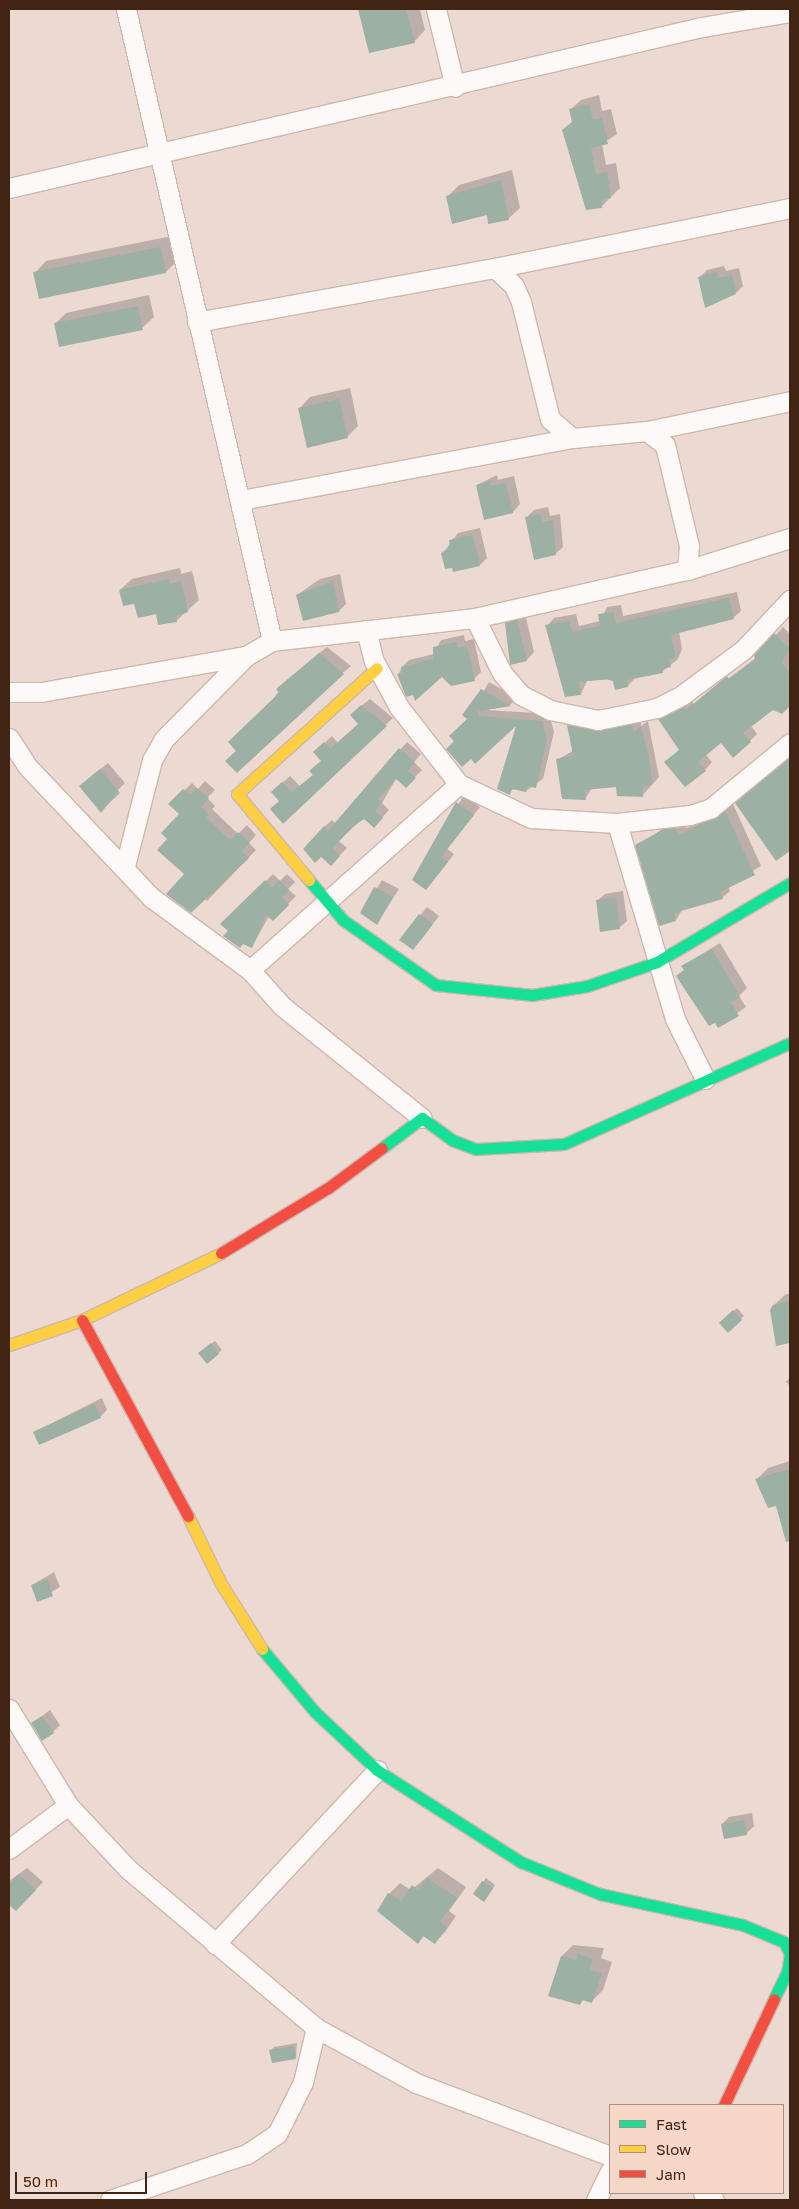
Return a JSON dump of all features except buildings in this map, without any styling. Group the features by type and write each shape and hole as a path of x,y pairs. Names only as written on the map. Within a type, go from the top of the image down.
{"street":[{"path":"126,9 157,153 241,500 272,641"},
{"path":"436,9 455,87"},
{"path":"9,188 455,87 702,27 789,16"},
{"path":"197,322 495,268 790,208"},
{"path":"495,268 514,286 521,302 550,419 572,438"},
{"path":"241,500 572,438 647,431 790,401"},
{"path":"647,431 665,445 689,546 687,570"},
{"path":"125,866 152,760 164,739 246,656 272,641 476,618 687,570 790,538"},
{"path":"476,618 502,673 521,695 550,710 598,720 648,710 682,694 743,650 790,600"},
{"path":"366,630 377,668 413,727 459,784 531,818 617,823 690,815 711,808 790,743"},
{"path":"9,692 41,692 246,656"},
{"path":"377,668 237,794 325,902 417,974 454,990 558,993 657,962 790,883"},
{"path":"9,738 27,766 164,908 250,970 282,1006 452,1140 476,1149 545,1148 582,1138 706,1079 790,1043"},
{"path":"250,970 459,784"},
{"path":"617,823 675,1019 706,1079"},
{"path":"9,1345 82,1320 219,1254 288,1214 422,1118"},
{"path":"82,1320 166,1470 220,1582 262,1649 315,1712 376,1770 521,1862 600,1894 742,1925 787,1944 790,1954 787,1972 724,2104"},
{"path":"9,1709 68,1805 128,1869 316,2028 416,2083 609,2156"},
{"path":"215,1944 376,1770"},
{"path":"9,1849 68,1805"},
{"path":"110,2200 247,2154 277,2134 303,2082 316,2028"},
{"path":"596,2200 609,2173"}],"traffic: fast":[{"path":"309,880 343,920 436,985 532,995 587,986 657,962 790,883"},
{"path":"382,1148 422,1118 452,1140 476,1149 564,1144 790,1043"},
{"path":"262,1649 315,1712 377,1770 521,1862 600,1894 743,1925 784,1942 790,1954 787,1972 774,1999"}],"traffic: slow":[{"path":"309,880 237,794 377,668"},
{"path":"9,1345 82,1320 221,1253"},
{"path":"188,1516 220,1582 262,1649"}],"traffic: jam":[{"path":"221,1253 328,1188 382,1148"},
{"path":"82,1320 188,1516"},
{"path":"724,2104 774,1999"}]}
